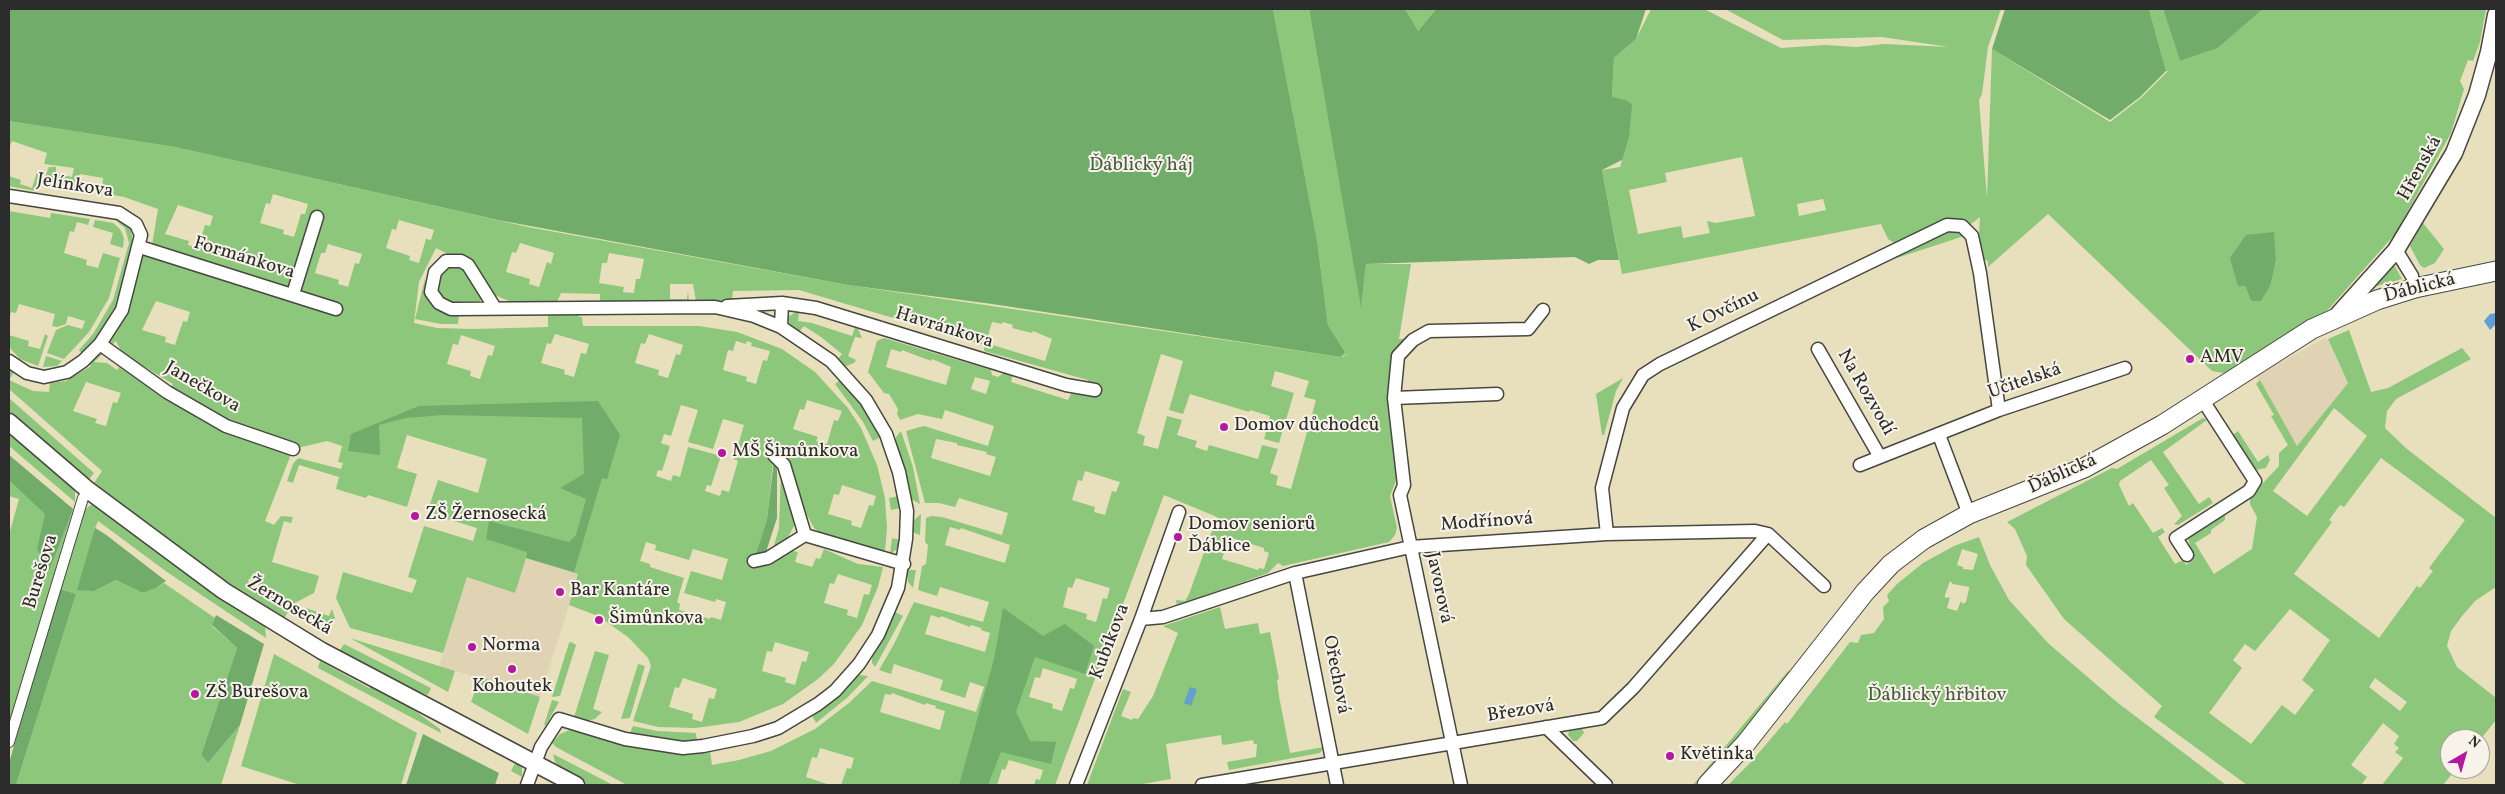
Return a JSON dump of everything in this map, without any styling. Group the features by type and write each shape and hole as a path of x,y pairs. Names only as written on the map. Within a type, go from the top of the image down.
{"main road":[{"name":"Ďáblická","path":"1707,785 1746,743 1840,622 1891,564 1924,539 1969,514 2084,468 2162,425 2272,353 2335,318 2377,300 2416,288 2496,271"}],"street":[{"name":"Hřenská","path":"2335,318 2396,250 2441,178 2469,120 2489,52 2496,15"},
{"name":"Jelínkova","path":"9,196 119,213 136,224 141,235 140,247 122,310 100,344 83,361 66,372 44,377 27,373 9,361"},
{"path":"292,294 316,217"},
{"name":"K Ovčínu","path":"1607,534 1602,488 1623,408 1643,375 1660,364 1947,225 1962,226 1972,236 1980,273 1999,410"},
{"name":"Formánkova","path":"140,247 336,309"},
{"path":"2396,250 2412,276"},
{"path":"495,308 468,265 461,261 446,261 435,272 431,292 439,303 451,309 715,307 754,316 781,327 814,348 851,381 866,400 886,434 899,472 907,511 904,564 891,608 878,635 858,664 835,691 778,728 753,736 703,746 683,748 625,739 559,719 542,744 527,785"},
{"path":"781,327 782,303"},
{"name":"Havránkova","path":"715,307 782,303 816,308 1066,385 1095,390"},
{"name":"Javorová","path":"1461,785 1400,495 1404,485 1394,398 1398,356 1413,340 1429,331 1528,329 1543,310"},
{"name":"Janečkova","path":"100,344 167,392 226,426 293,449"},
{"name":"Na Rozvodí","path":"1818,349 1880,457"},
{"name":"Učitelská","path":"1860,465 1999,410 2125,368"},
{"path":"1394,398 1497,394"},
{"path":"2187,555 2176,538 2249,490 2255,481 2202,399"},
{"name":"Žernosecká","path":"9,422 88,490 224,591 322,651 576,785"},
{"path":"1938,435 1969,514"},
{"path":"774,456 784,465 805,535"},
{"name":"Burešova","path":"9,742 83,498"},
{"name":"Kubíkova","path":"1076,785 1141,619 1179,512"},
{"name":"Modřínová","path":"1141,619 1163,617 1295,573 1410,547 1607,534 1738,530 1768,534"},
{"path":"1768,534 1824,586"},
{"name":"Březová","path":"1202,785 1602,718 1633,688 1768,534"},
{"path":"754,561 768,558 805,535 904,564"},
{"name":"Ořechová","path":"1295,573 1338,785"},
{"path":"1546,727 1606,785"}],"shaded area":[{"path":"2325,338 2328,340 2348,383 2297,446 2256,376"},
{"path":"526,558 579,574 540,697 439,666 467,577"}],"green space":[{"name":"Ďáblický háj","path":"9,9 1273,9 1317,240 1328,325 1345,352 1341,357 992,304 848,285 498,220 175,147 9,121"},
{"path":"1273,9 1309,9 1361,304 1366,264 1411,264 1399,339 1408,339 1396,357 1397,478 1390,496 1397,528 1395,535 1389,542 1283,566 1278,563 1268,573 1177,606 1176,600 1185,601 1189,594 1217,517 1164,495 1055,785 1034,785 1036,779 1040,780 1043,770 1009,760 1005,770 1002,769 997,785 841,785 847,768 851,769 854,758 820,748 817,758 812,757 806,777 830,785 627,785 556,747 552,743 560,734 572,729 648,750 683,753 710,751 712,765 739,760 771,751 815,729 849,703 872,681 976,712 984,687 970,682 965,698 940,690 943,680 894,664 891,674 879,670 914,602 983,622 989,602 940,587 937,596 918,590 922,566 926,564 928,545 925,542 926,518 932,516 942,517 1002,535 1008,513 959,498 955,507 939,503 925,503 906,431 924,426 988,446 994,426 945,410 942,419 918,414 900,420 897,414 898,409 889,394 884,393 868,372 877,341 884,338 991,370 992,375 998,377 1005,372 1013,373 1011,382 1068,400 1072,392 1085,393 1088,380 984,351 984,345 799,290 733,291 732,301 696,301 693,284 670,284 670,299 687,299 688,291 689,301 600,302 600,294 561,293 557,302 511,302 495,295 457,256 436,248 419,282 414,323 437,328 548,327 548,313 578,313 579,317 582,317 583,326 699,326 737,332 782,349 815,372 848,408 861,428 877,465 885,498 887,528 885,551 819,532 814,528 774,453 767,519 753,565 760,567 792,551 798,552 795,562 812,567 816,558 820,559 824,549 858,564 883,567 878,587 862,625 834,664 818,679 783,704 739,722 695,728 658,727 633,721 651,666 648,658 628,637 598,616 569,605 578,574 526,558 515,593 467,577 443,653 350,628 336,598 343,572 412,593 417,580 408,577 424,526 473,541 477,528 427,513 438,480 478,493 487,459 407,435 397,468 417,474 407,507 368,495 366,498 336,489 339,477 299,465 293,483 287,481 293,464 298,458 341,469 343,463 338,462 342,446 327,441 293,449 265,521 274,525 281,516 293,517 291,523 284,521 272,562 319,576 314,593 291,605 249,578 248,582 285,604 284,609 288,612 283,620 276,625 92,486 102,471 9,389 9,380 33,391 49,392 50,383 66,381 91,366 79,350 93,334 113,300 129,243 125,228 113,218 120,220 131,228 133,244 151,251 158,209 124,197 102,193 103,178 80,174 78,190 58,187 62,185 62,181 53,180 53,184 43,182 49,167 56,167 56,174 72,177 74,168 44,164 47,153 12,141 9,149 9,121 175,147 528,227 848,285 1341,357 1350,354 1341,356 1345,352 1328,325 1317,240","holes":["273,194 308,204 305,214 301,214 294,237 283,234 284,230 260,223 266,203 270,204","178,205 213,216 210,226 205,225 198,248 188,245 189,241 165,234","399,220 434,230 431,240 426,239 419,263 409,260 410,256 386,248 392,229 396,230","520,243 554,253 551,264 547,262 539,287 529,284 530,279 506,272 512,252 516,253","328,244 362,254 359,264 355,263 348,287 338,284 339,280 315,273 321,253 325,253","609,253 644,259 640,279 636,279 634,293 623,292 624,287 599,283 602,263 607,263","156,301 190,312 187,322 183,321 175,345 165,342 166,337 142,330","992,322 1002,324 1003,322 1013,325 1012,328 1032,333 1033,331 1052,339 1045,361 986,343","555,334 589,344 586,354 581,353 574,377 564,374 565,370 541,363 547,343 551,344","649,334 683,345 680,355 676,354 668,378 658,375 659,370 635,363 641,343 645,344","461,335 495,346 492,356 488,355 480,379 470,376 471,371 447,364 453,344 458,345","116,341 122,353 173,384 167,392 160,393 119,367 117,370 107,363 94,362","736,341 746,344 747,341 752,343 751,346 770,351 767,361 763,360 756,384 746,381 747,377 723,370 728,350 733,351","891,349 901,352 902,350 931,361 932,359 951,367 946,385 886,367","1161,354 1183,361 1169,410 1183,414 1190,394 1249,412 1250,410 1270,416 1264,439 1279,443 1294,393 1271,386 1275,371 1309,381 1304,397 1316,400 1291,489 1276,485 1278,476 1270,473 1278,449 1262,445 1258,459 1209,445 1207,451 1195,447 1197,441 1177,435 1182,420 1167,416 1158,449 1143,445 1145,436 1137,433","975,377 990,381 986,394 971,389","86,382 121,393 117,403 113,402 106,426 95,423 97,419 73,411","807,400 842,411 838,421 834,420 827,444 816,441 818,437 793,429 800,409 804,410","681,405 698,410 688,442 713,449 723,419 744,425 734,459 738,461 729,492 722,490 720,496 705,491 707,485 711,486 721,456 688,447 680,477 673,475 671,481 656,476 658,470 662,471 670,446 661,443 664,434 671,436","936,439 987,452 986,454 996,457 990,476 931,458","1085,471 1120,482 1116,492 1112,491 1105,515 1094,512 1095,507 1072,500 1078,480 1082,481","842,485 876,496 873,506 869,505 861,528 851,525 852,521 828,514 834,494 839,495","950,527 960,530 961,528 1010,545 1005,563 945,545","1229,537 1264,548 1264,551 1269,553 1264,569 1259,568 1258,570 1222,559","646,542 656,545 655,550 689,560 693,549 728,559 722,580 691,571 684,593 715,602 716,599 726,602 721,620 711,617 710,619 679,610 680,604 677,602 684,578 650,567 650,564 640,561","838,574 872,585 869,595 864,594 857,618 847,615 848,610 824,603 830,583 834,584","1076,578 1110,588 1107,599 1103,598 1096,622 1086,619 1087,614 1063,607 1068,587 1072,588","931,615 940,618 941,616 970,627 971,625 981,628 981,630 990,633 985,652 925,634","775,642 809,652 806,662 802,661 795,685 785,682 786,678 762,671 767,651 772,652","1043,668 1077,679 1074,689 1070,688 1062,711 1052,708 1053,704 1029,697 1035,677 1040,678","683,678 717,689 714,699 709,698 702,722 692,719 693,714 669,707 675,687 679,688","892,693 925,705 926,703 936,706 935,708 945,711 940,730 880,712 885,694 891,695"]},
{"path":"1309,9 1405,9 1418,31 1436,9 1646,9 1636,39 1614,58 1612,97 1632,104 1629,137 1622,160 1602,170 1619,260 1598,260 1589,264 1575,257 1366,264 1361,307"},
{"path":"1405,9 1436,9 1417,32"},
{"path":"1651,9 1704,9 1781,48 1824,45 1857,47 1884,44 1949,47 1882,37 1783,40 1725,9 2001,9 1988,47 1982,94 1979,100 1987,198 1992,49 2110,122 2141,98 2168,71 2166,71 2149,9 2163,9 2180,61 2218,48 2263,9 2486,9 2480,42 2473,61 2468,60 2460,81 2464,89 2451,133 2395,234 2327,311 2229,374 2212,371 2048,214 1988,267 1988,261 1983,259 1979,234 1980,217 1971,224 1964,220 1948,218 1894,243 1888,239 1881,224 1622,274 1602,170 1620,167 1622,160 1625,100 1612,98 1614,58 1636,39","holes":["1742,157 1755,216 1716,223 1707,221 1710,233 1683,238 1681,226 1638,234 1629,190 1667,182 1665,173","1823,199 1826,210 1799,216 1797,204","2273,232 2276,260 2271,284 2251,301 2245,286"]},
{"path":"2005,9 2149,9 2166,71 2140,97 2110,120 1992,49"},
{"path":"2163,9 2263,9 2218,48 2180,61"},
{"path":"37,172 40,173 35,191 9,186 9,176 21,180 20,184 32,188"},
{"path":"9,211 50,218 51,213 90,219 88,225 77,222 74,232 70,231 64,253 87,260 86,265 98,268 103,253 120,258 109,298 89,332 64,359 47,353 56,330 68,325 82,329 85,321 68,316 66,324 57,327 52,326 55,314 19,304 16,313 11,312 9,321"},
{"path":"95,220 113,223 120,229 124,238 123,248 110,244 113,233 93,227"},
{"path":"2423,223 2444,249 2435,263 2424,268 2420,265 2410,246"},
{"path":"1955,230 1964,236 1897,258 1893,256 1944,231"},
{"path":"2274,232 2276,260 2271,284 2261,301 2251,301 2245,286 2238,286 2230,258 2246,235"},
{"path":"2393,263 2402,279 2373,287"},
{"path":"452,267 462,269 467,274 482,297 480,302 448,303 437,294 435,284 443,270"},
{"path":"425,279 426,293 430,303 440,311 459,314 458,324 441,324 415,319"},
{"path":"799,312 798,321 812,323 852,336 855,327 858,329 862,338 855,337 848,356 856,360 854,363 846,366 842,364 837,360 842,354 804,326 799,332 790,326 788,317"},
{"path":"2349,330 2371,392 2388,388 2462,348 2471,359 2396,399 2387,411 2385,428 2407,449 2496,518 2496,587 2475,601 2462,616 2451,631 2447,646 2457,667 2496,698 2496,720 2489,729 2440,729 2440,779 2448,779 2443,785 2382,785 2403,758 2395,752 2399,748 2394,744 2399,736 2383,723 2351,765 2367,777 2361,785 2247,785 2154,717 2162,706 2064,619 2026,565 2027,556 2015,529 2007,522 2112,468 2117,469 2203,418 2207,420 2163,452 2199,504 2209,497 2213,503 2178,525 2174,524 2182,516 2164,488 2169,485 2151,460 2120,481 2119,485 2129,506 2133,503 2153,533 2162,528 2165,532 2158,537 2175,564 2183,560 2186,565 2193,560 2188,538 2225,514 2225,520 2211,530 2211,533 2195,543 2214,574 2252,549 2257,517 2250,504 2250,497 2279,466 2279,453 2288,445 2271,416 2274,415 2256,384 2260,380 2297,446 2348,383 2328,339","holes":["2334,408 2367,436 2307,516 2273,491","2381,458 2465,520 2429,568 2433,571 2420,588 2417,586 2379,638 2294,574 2332,522 2329,520 2340,505 2344,507","2290,609 2330,640 2302,680 2314,690 2295,715 2282,705 2251,744 2209,713 2242,668 2233,660 2245,644 2255,651","2375,678 2407,702 2400,711 2369,687"]},
{"path":"45,334 48,336 38,366 20,359 9,347 9,335 29,341 28,346 40,349"},
{"path":"46,356 62,361 57,366 43,367"},
{"path":"9,368 14,372 9,380"},
{"path":"1623,378 1616,391 1604,435 1602,435 1596,394"},
{"path":"841,379 863,405 881,437 873,441 863,422 835,384"},
{"path":"9,398 94,473 87,482 9,414"},
{"path":"598,401 620,435 607,479 602,478 574,572 526,558 527,552 486,539 489,521 569,542 576,535 586,499 560,488 584,474 582,418 443,415 406,418 379,425 380,455 348,451 351,434 419,406"},
{"path":"9,430 71,485 75,491 75,502 9,446"},
{"path":"901,431 913,467 920,504 911,499 896,445 896,437"},
{"path":"2238,431 2258,462 2268,455 2270,460 2266,468 2256,470 2252,467 2231,436"},
{"path":"9,455 73,509 9,726 9,535 19,499 9,496"},
{"path":"9,455 73,509 49,571 37,549 45,514 9,480"},
{"path":"774,460 777,464 777,518 766,552 756,554 767,519"},
{"path":"781,468 793,513 794,526 786,541 773,549 779,528"},
{"path":"899,496 900,508 891,510 889,498"},
{"name":"ZŠ Burešova","path":"91,505 95,505 265,626 266,638 167,572 98,521 94,531 94,591 116,580 143,593 164,583 215,618 212,626 237,648 201,755 208,763 240,725 221,785 16,785 76,594 60,589 84,510"},
{"path":"921,514 920,535 912,532 913,521"},
{"path":"95,528 166,581 156,588 143,593 116,580 94,591 77,590"},
{"name":"Ďáblický hřbitov","path":"1979,537 1990,565 2009,600 2049,644 2118,703 2226,785 1728,785 1752,761 1785,722 1787,724 1850,642 1858,643 1861,635 1874,633 1884,619 1883,607 1889,601 1887,595 1897,584 1923,563 1954,546","holes":["1962,549 1978,554 1973,570 1963,569 1963,567 1957,565","1950,581 1953,584 1969,587 1966,602 1963,604 1961,601 1957,611 1947,608 1950,597 1945,598 1945,595"]},
{"path":"892,538 900,540 897,549 890,554"},
{"path":"907,570 916,570 913,588 908,582"},
{"path":"60,589 76,594 16,785 9,785 9,763"},
{"path":"1220,607 1225,629 1258,623 1260,634 1270,632 1279,679 1277,680 1279,696 1290,753 1324,747 1320,753 1229,770 1227,762 1256,757 1257,744 1254,744 1253,740 1224,745 1222,744 1221,735 1166,744 1171,779 1137,785 1087,785 1123,689 1131,692 1121,716 1132,720 1133,718 1138,719 1153,696 1178,633 1163,626"},
{"path":"306,608 329,616 332,609 335,618 330,623 321,622 304,612"},
{"path":"1003,608 1043,636 1065,624 1094,646 1085,674 1035,657 1016,712 1030,741 1056,742 1051,764 1001,752 988,785 959,785 994,659"},
{"path":"895,612 903,616 875,667 872,663 872,655"},
{"path":"216,615 264,644 240,725 208,763 201,755 237,648 212,625"},
{"path":"350,638 455,671 448,692"},
{"path":"571,642 576,645 560,696 552,697 569,643"},
{"path":"344,644 431,688 428,695 406,688 339,652"},
{"path":"595,651 609,655 593,709 602,712 595,719 587,721 574,717"},
{"path":"274,654 417,733 401,785 300,785 241,766"},
{"path":"320,661 369,688 371,685 397,698 440,729 441,733 318,668"},
{"path":"638,664 645,666 630,718 621,719"},
{"path":"1788,671 1791,675 1726,755 1696,785 1693,785"},
{"path":"860,675 868,676 848,697 816,723 811,714 854,677"},
{"path":"480,677 540,697 528,734 471,702"},
{"path":"552,700 559,702 546,725 544,725"},
{"path":"633,726 657,731 696,733 697,742 682,743 629,735"},
{"path":"1582,728 1584,733 1577,741 1573,741 1568,735 1569,731"},
{"path":"423,734 499,773 495,785 406,785"},
{"path":"553,754 613,785 588,785 563,771 555,762"},
{"path":"516,761 522,768 522,777 511,771"}],"water":[{"path":"2496,313 2496,324 2490,330 2484,321 2490,314"},
{"path":"1190,687 1197,689 1191,706 1184,703"}],"place":[{"name":"AMV","path":"2190,359"},
{"name":"Domov důchodců","path":"1224,427"},
{"name":"MŠ Šimůnkova","path":"722,453"},
{"name":"ZŠ Žernosecká","path":"415,516"},
{"name":"Domov seniorů Ďáblice","path":"1178,537"},
{"name":"Bar Kantáre","path":"560,592"},
{"name":"Šimůnkova","path":"599,620"},
{"name":"Norma","path":"472,647"},
{"name":"Kohoutek","path":"512,669"},
{"name":"ZŠ Burešova","path":"195,694"},
{"name":"Květinka","path":"1670,756"}]}
